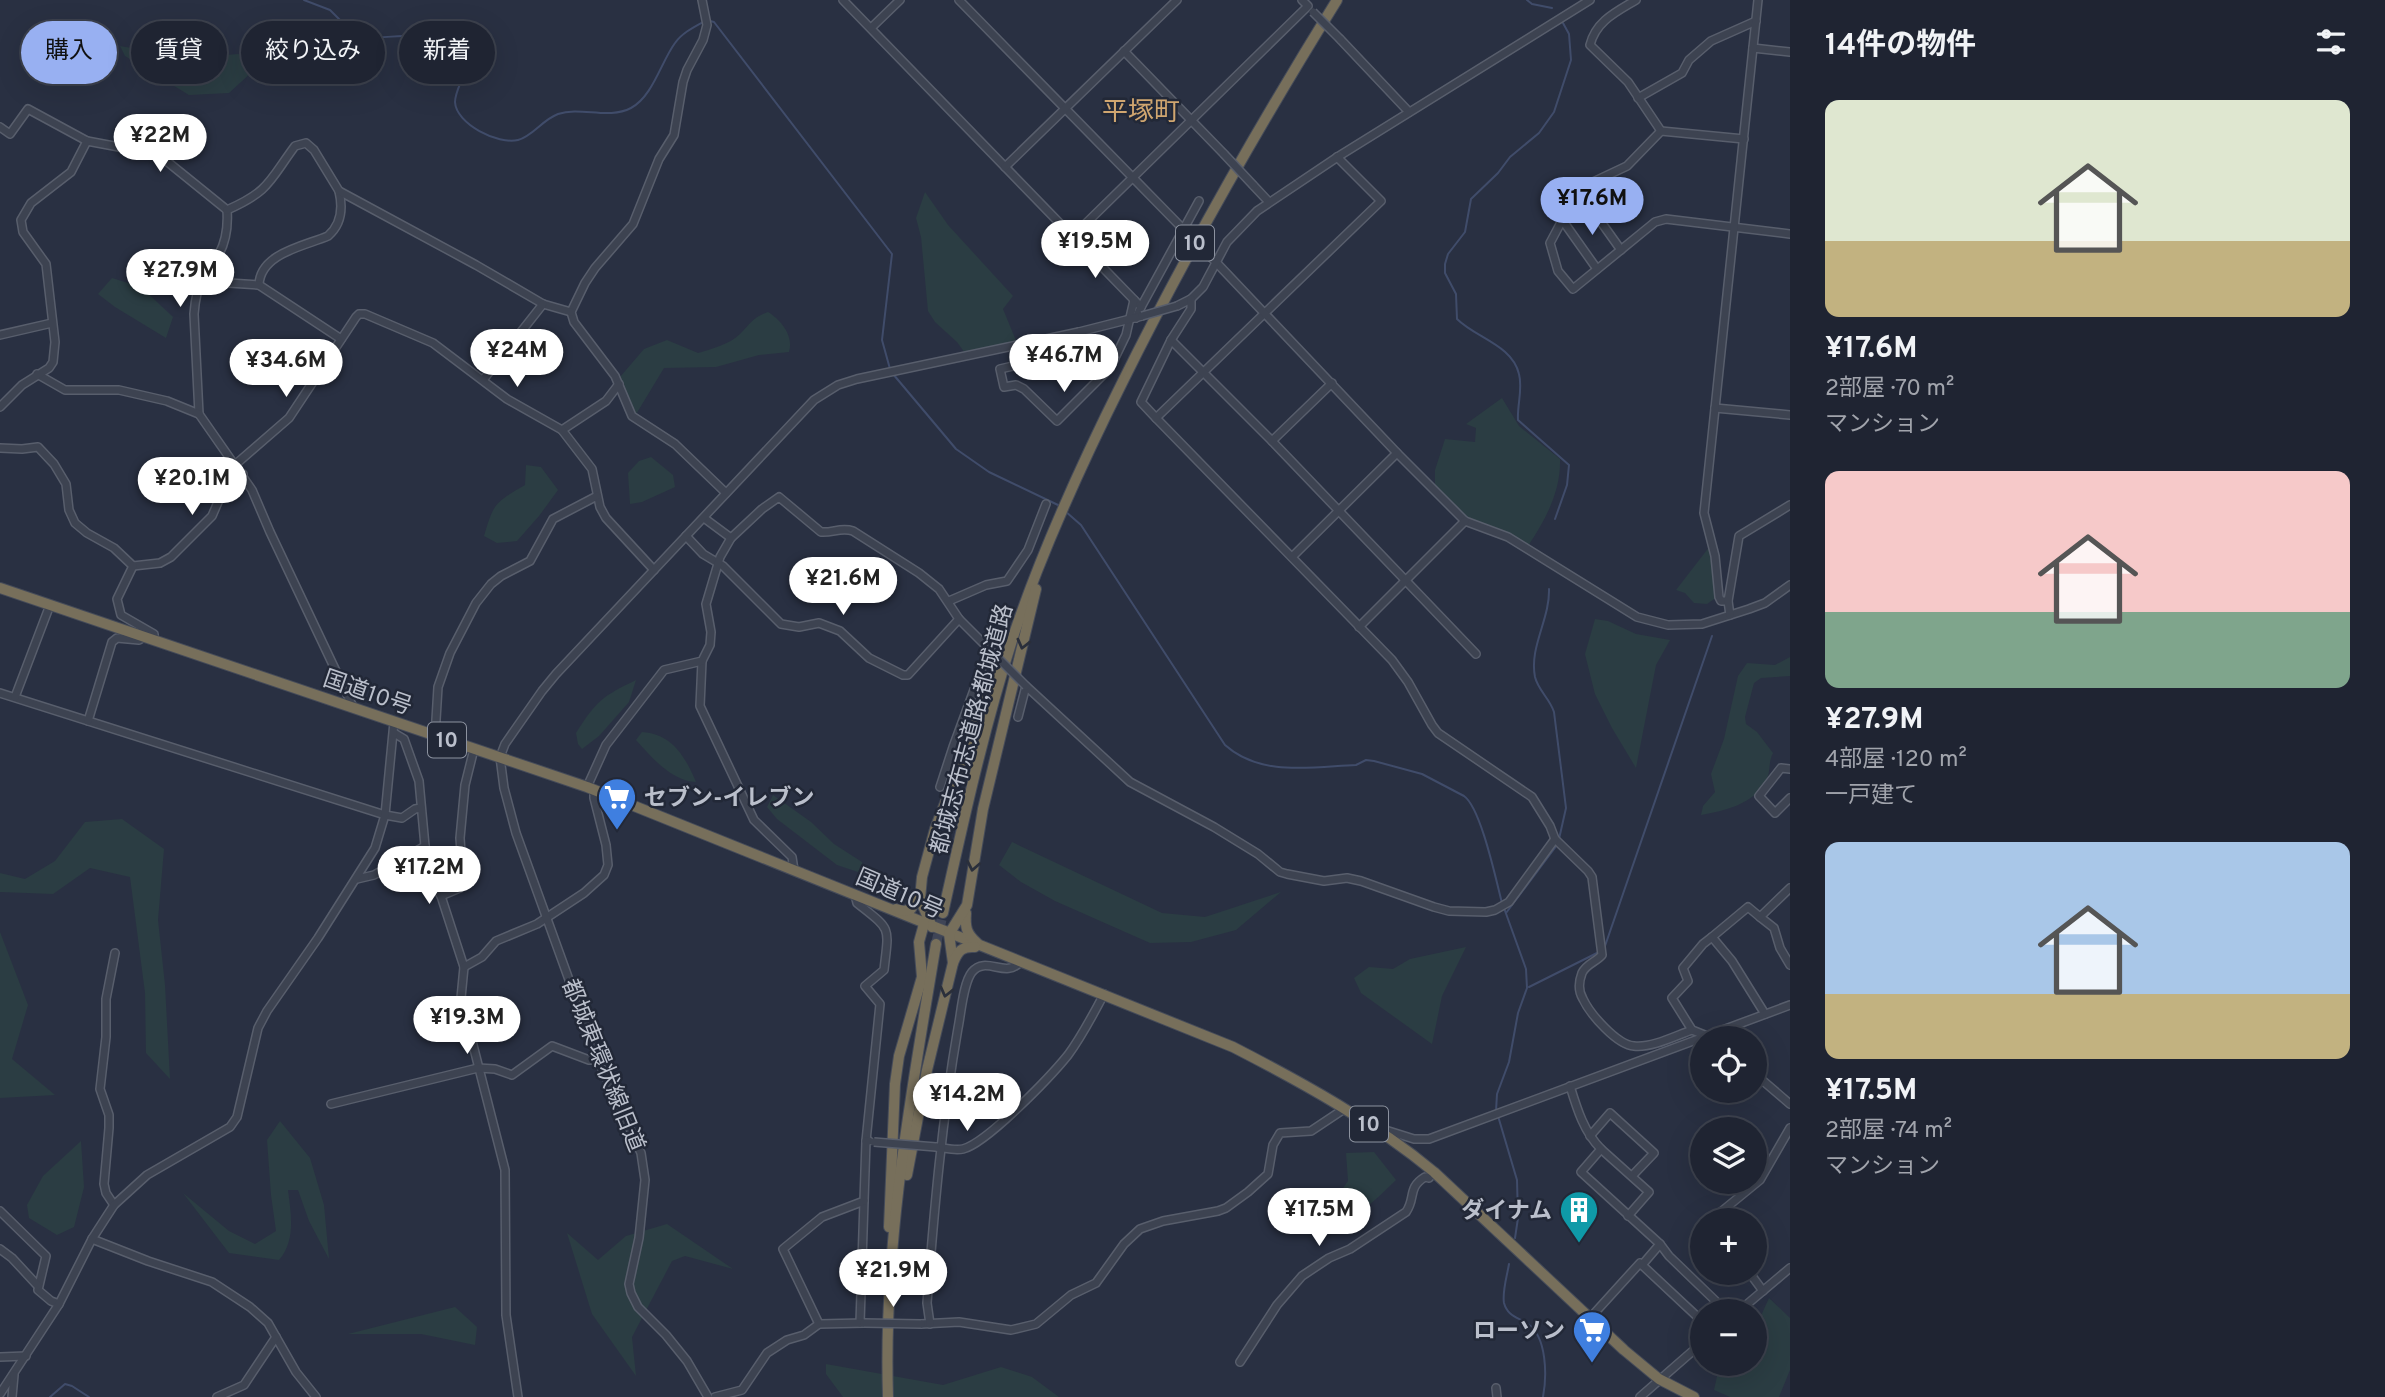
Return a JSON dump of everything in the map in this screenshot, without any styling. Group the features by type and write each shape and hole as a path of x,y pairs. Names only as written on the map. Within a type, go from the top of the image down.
{"highway":[{"name":"都城志布志道路;都城道路","path":"943,913 995,696 1038,569 1069,495 1149,328 1253,140 1338,0"},
{"path":"982,948 965,927 983,808 1036,589 1056,527"},
{"path":"889,908 904,911 911,909 919,894 935,830 1038,569"},
{"name":"国道10号","path":"0,588 353,707 394,728 435,736 590,789 1233,1047 1344,1109 1434,1172 1659,1379 1694,1397"},
{"path":"888,1397 889,1222 895,1084 899,1056 922,977 919,942 928,925 919,894"},
{"path":"953,963 949,934 967,905"},
{"path":"906,915 921,954"},
{"path":"889,1304 902,1162 936,944"},
{"path":"889,1304 906,1176 927,1070 953,963 960,950 966,947 982,948"}],"street":[{"path":"702,0 706,21 703,40 683,82 674,135 659,159 638,214 595,268 571,312 574,322 615,376 632,416 675,444 726,493"},
{"path":"843,0 1141,307"},
{"path":"871,29 900,0"},
{"path":"959,0 1465,521 1508,537 1637,617 1659,623 1682,626 1702,624 1765,603 1790,585"},
{"path":"1005,167 1177,0"},
{"path":"500,757 505,744 542,691 814,400 847,382 1079,332 1178,306 1191,299 1203,287 1213,260 1240,226 1269,202 1576,4 1590,0"},
{"path":"1636,0 1610,15 1596,30 1590,45 1628,82 1661,131 1744,139"},
{"path":"1728,601 1721,601 1719,597 1715,555 1704,513 1758,0"},
{"path":"1072,237 1307,6 1409,112"},
{"path":"1638,98 1682,73 1689,60 1711,41 1756,21"},
{"path":"1753,48 1790,52"},
{"path":"1124,51 1269,202"},
{"path":"0,127 10,134 28,109 87,141 151,153 164,159 227,210 228,222 223,242 219,254 198,287 194,314 199,414"},
{"path":"1661,131 1627,166 1595,179 1581,194 1550,243 1558,271 1573,289 1656,222 1666,219 1790,234"},
{"path":"0,407 22,385 49,368 53,362 55,342 46,264 23,232 21,220 32,203 71,172 87,141"},
{"path":"227,210 251,200 267,186 295,146 300,143 310,145 339,191 341,214 334,231 275,258 261,275 259,285"},
{"path":"1156,418 1381,201 1337,157"},
{"path":"339,191 477,265 543,304 571,312"},
{"path":"1581,194 1621,250"},
{"path":"1017,365 1000,369 1004,387 1016,385 1024,389 1057,421 1110,368 1199,201"},
{"path":"1563,221 1597,269"},
{"path":"207,269 229,283 259,285 341,339"},
{"path":"1191,299 1191,309 1171,340 1141,402 1398,669 1438,733 1532,797 1559,842 1592,877 1601,951 1582,973 1579,988 1582,999 1599,1021 1621,1042 1632,1046 1641,1046 1690,1032"},
{"path":"1134,300 1136,318"},
{"path":"483,380 543,304"},
{"path":"236,464 289,418 359,314 365,314 433,343 507,399 562,430 592,469 600,507 612,526 654,570"},
{"path":"0,335 52,323"},
{"path":"1079,332 1087,345 1110,368"},
{"path":"1171,340 1476,654"},
{"path":"37,374 65,390 119,390 167,401 199,414 252,489 353,707"},
{"path":"1272,441 1332,383"},
{"path":"562,430 601,405 618,384"},
{"path":"1716,408 1790,415"},
{"path":"0,447 38,447 54,464 66,484 69,510 75,523 114,548 133,566 160,563 171,557 212,516 225,486 243,474"},
{"path":"1292,557 1397,453"},
{"path":"435,736 438,687 450,653 476,603 501,576 530,561 553,519 597,496"},
{"path":"794,870 792,857 754,820 699,706 702,661 710,645 711,632 706,604 718,564 731,538 779,497 821,532 828,533 841,528 858,534 919,573 939,589 960,618 1026,686 1130,782 1258,854 1280,872 1324,881 1347,878 1361,881 1449,911 1495,911 1509,902 1559,842"},
{"path":"949,601 986,585 1007,581 1028,550 1046,504"},
{"path":"1730,615 1728,601 1739,536 1790,505"},
{"path":"704,518 731,538"},
{"path":"1359,626 1465,521"},
{"path":"686,537 751,592 781,624 799,627 820,624 840,631 870,659 903,675 908,675 960,618"},
{"path":"88,721 112,642 117,638 139,640 154,634 121,615 117,599 133,566"},
{"path":"15,697 50,605"},
{"path":"940,788 989,649"},
{"path":"464,967 482,957 496,941 537,924 596,884 604,875 608,865 606,845 590,789 606,745 664,670 702,661"},
{"path":"1018,717 1026,686"},
{"path":"0,693 385,816 402,818 415,808 421,808"},
{"path":"394,728 404,739 419,782 425,846 434,884 441,896 464,967 461,998 505,1170 506,1315 517,1397"},
{"path":"0,1394 59,1304 92,1239 114,1205 146,1175 230,1127 237,1117 258,1028 375,848 385,816 394,728"},
{"path":"441,896 460,888 463,883 460,838 465,785 474,749"},
{"name":"都城東環状線旧道","path":"500,757 504,788 516,833 598,1060 641,1153 645,1180 639,1238 629,1284 631,1293 638,1307 687,1361 708,1397"},
{"path":"1790,769 1781,768 1759,796 1775,813 1790,798"},
{"path":"357,879 374,875 425,846"},
{"path":"1760,917 1790,888"},
{"path":"855,895 857,903 888,931 884,970 865,986 880,1004 864,1200 862,1323"},
{"path":"1690,1028 1672,998 1688,981 1683,968 1703,944 1748,907 1774,928 1780,948 1790,965"},
{"path":"1712,937 1732,961 1765,1014"},
{"path":"114,1205 106,1194 104,1184 109,1128 100,1089 106,1037 106,999 115,953"},
{"path":"925,1324 938,1147 969,979 978,967 988,965 1010,970 1015,969 1020,962"},
{"path":"870,1141 959,1150 971,1147 999,1126 1063,1061 1104,994"},
{"path":"1736,1026 1790,1005"},
{"path":"1374,1128 1390,1130 1414,1139 1429,1139 1690,1043"},
{"path":"331,1104 478,1068 495,1069 512,1075 552,1046 589,1060 598,1060"},
{"path":"1767,1084 1790,1104"},
{"path":"1570,1086 1579,1115 1590,1136 1649,1192 1629,1216"},
{"path":"715,1397 742,1390 767,1353 787,1340 804,1335 819,1324 960,1322 1011,1330 1036,1324 1071,1295 1096,1283 1124,1244 1140,1229 1163,1221 1226,1208 1261,1183 1268,1174 1273,1145 1280,1133 1311,1131 1344,1109"},
{"path":"1590,1136 1610,1113 1654,1153 1632,1176"},
{"path":"1726,1208 1760,1180 1790,1128"},
{"path":"1601,1149 1581,1172 1660,1244 1714,1299"},
{"path":"1240,1362 1293,1285 1316,1266 1350,1249 1406,1212 1416,1182 1425,1177 1429,1178 1434,1172"},
{"path":"819,1324 783,1250 822,1216 864,1200"},
{"path":"0,1211 46,1256 38,1286"},
{"path":"92,1239 212,1282 250,1307 268,1323 296,1372 316,1397"},
{"path":"1590,1318 1660,1244"},
{"path":"0,1249 38,1286 40,1293 59,1304"},
{"path":"1642,1265 1690,1310"},
{"path":"1753,1299 1790,1268"},
{"path":"1759,1285 1763,1291"},
{"path":"217,1397 244,1385 276,1337"},
{"path":"1640,1397 1690,1353"},
{"path":"0,1357 26,1356"},
{"path":"12,1397 14,1374"},
{"path":"1496,1388 1497,1397"}],"shaded area":[{"path":"120,46 131,48 131,60 125,56"},
{"path":"227,55 241,55 241,82 229,93 189,95 171,84 227,84"},
{"path":"925,192 948,225 1013,296 1003,309 1017,343 965,353 928,311 921,237 916,218"},
{"path":"112,278 141,287 173,317 166,338 98,294"},
{"path":"768,312 788,334 789,352 759,355 716,367 664,368 635,416 620,377 644,349 667,340 698,353 731,341 755,319"},
{"path":"1502,398 1519,426 1560,459 1558,482 1551,504 1528,546 1469,520 1435,488 1435,470 1445,439 1475,442 1476,428 1466,424"},
{"path":"651,457 673,475 675,487 642,502 630,504 628,473 639,461"},
{"path":"526,465 541,467 558,490 517,541 497,543 484,536 490,517 501,500 525,485"},
{"path":"1710,546 1717,597 1707,604 1694,603 1685,593 1676,590"},
{"path":"1595,619 1608,621 1636,634 1670,640 1656,665 1636,768 1595,694 1585,654"},
{"path":"1790,657 1790,676 1761,678 1754,683 1745,717 1746,724 1757,732 1773,753 1766,781 1761,789 1746,801 1729,809 1701,815 1703,806 1715,792 1711,774 1724,739 1738,676 1747,663 1775,665"},
{"path":"636,680 629,702 599,736 582,749 576,733 589,713 608,695"},
{"path":"642,732 662,737 676,748 696,782 679,778 656,761 636,740"},
{"path":"773,795 811,822 834,844 862,862 867,875 837,865 777,819 767,807"},
{"path":"122,819 164,849 158,920 170,1079 146,1053 145,993 130,877 90,868 53,894 0,892 0,873 25,879 55,861 85,822"},
{"path":"1012,842 1162,913 1205,917 1281,892 1236,930 1191,942 1150,943 1055,901 1021,882 999,865"},
{"path":"0,932 28,1005 12,1059 55,1095 0,1098"},
{"path":"1466,947 1442,996 1432,1044 1361,993 1354,978 1369,967 1393,969 1410,959"},
{"path":"280,1121 310,1158 324,1205 329,1259 309,1221 298,1190 288,1190 290,1235 279,1260 229,1253 183,1193 229,1231 255,1244 276,1231 267,1140"},
{"path":"81,1141 84,1187 74,1227 57,1235 29,1218 27,1205 43,1176"},
{"path":"1374,1152 1396,1180 1361,1211 1341,1220 1317,1225 1348,1181 1346,1153"},
{"path":"667,1224 733,1269 685,1256 672,1261 632,1337 636,1376 592,1314 567,1233 598,1260 626,1236"},
{"path":"1769,1298 1790,1318 1790,1370 1779,1397 1730,1397 1714,1390 1717,1376 1767,1376"},
{"path":"455,1307 477,1327 475,1345 421,1334 348,1334"},
{"path":"826,1364 943,1385 1001,1367 1032,1377 1059,1397 843,1397 826,1374"}],"waterway":[{"path":"304,0 330,10 357,37 423,36 459,46 465,53 466,67 456,95 457,110 462,118 479,131 510,141 523,138 558,114 576,111 613,113 631,108 639,103 651,87 678,39 705,21"},
{"path":"1527,0 1532,4 1552,8"},
{"path":"710,21 714,22 892,254 882,340 890,369"},
{"path":"1555,519 1567,485 1569,465 1518,420 1520,385 1515,364 1501,349 1457,319 1456,294 1445,273 1445,264 1448,254 1465,232 1471,199 1510,157 1539,133 1554,112 1571,60 1569,34 1563,23"},
{"path":"893,374 956,449 989,472 1058,505"},
{"path":"1065,511 1081,525 1225,745 1254,762 1287,768 1356,765 1366,760 1374,761 1422,774 1464,796 1482,829 1502,903"},
{"path":"1549,589 1534,666 1537,682 1554,712 1566,808 1559,839"},
{"path":"1605,946 1712,636"},
{"path":"1506,913 1557,845"},
{"path":"1496,1111 1497,1094 1509,1062 1518,1013 1527,988 1526,969 1504,908"},
{"path":"1529,987 1599,952"},
{"path":"1498,1116 1517,1180 1518,1218 1515,1238"},
{"path":"1509,1264 1504,1303 1511,1314 1528,1324 1539,1338 1545,1368 1543,1397"},
{"path":"50,1397 65,1384 89,1397"}],"tunnel":[{"path":"936,944 943,913"}],"place":[{"name":"セブン-イレブン","path":"617,831"},
{"name":"ダイナム","path":"1579,1244"},
{"name":"ローソン","path":"1592,1364"}],"district":[{"name":"平塚町","path":"1141,111"}]}
